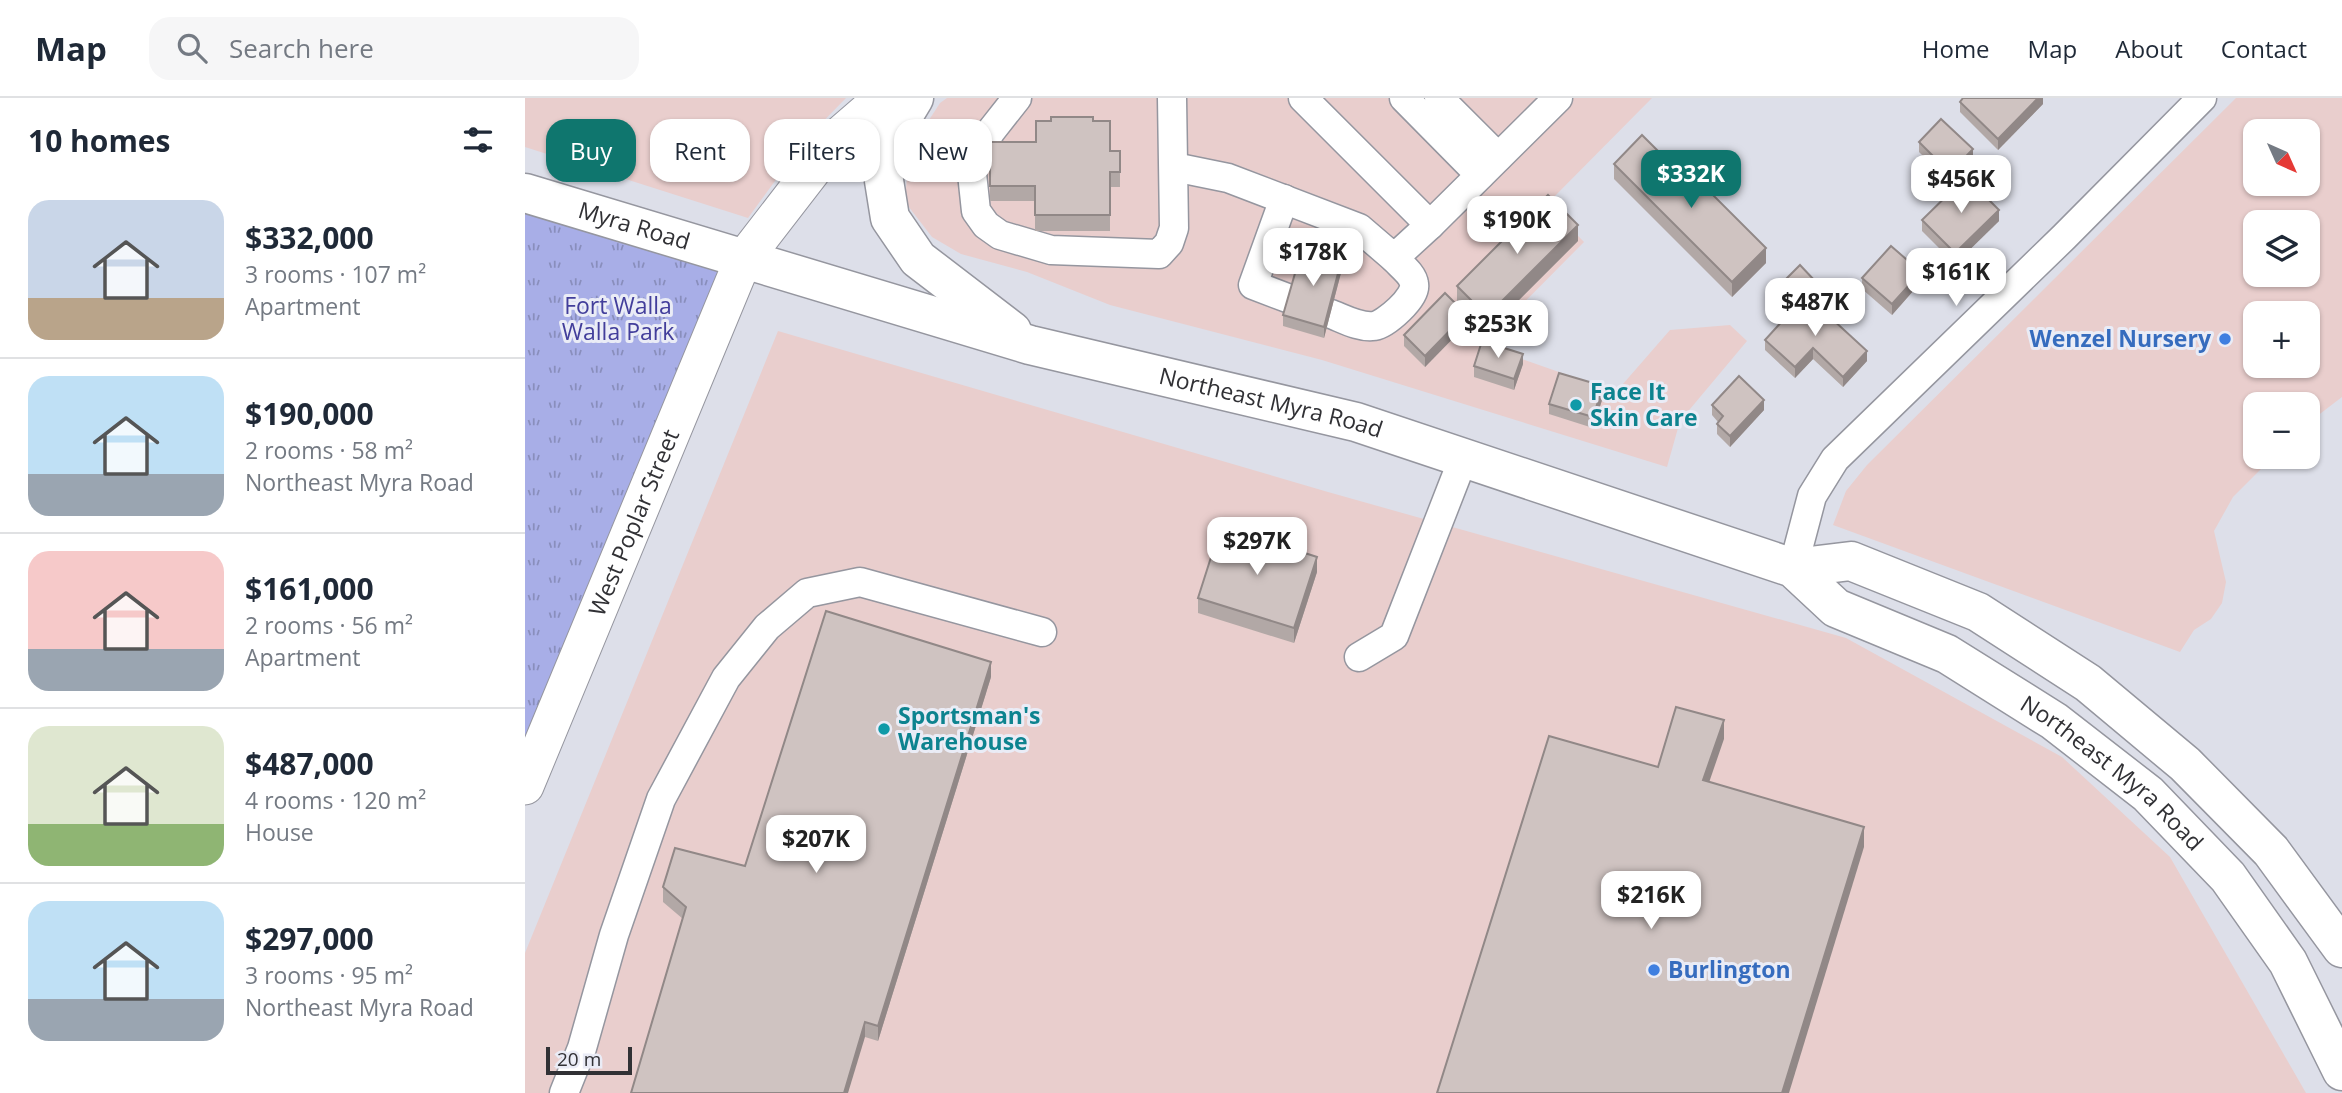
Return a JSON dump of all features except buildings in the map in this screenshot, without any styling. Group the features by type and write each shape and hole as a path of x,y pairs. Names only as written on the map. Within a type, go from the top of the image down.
{"highway":[{"path":"914,98 893,133 882,168 890,218 918,258 1030,345"},
{"name":"Myra Road","path":"525,193 743,260"},
{"name":"Northeast Myra Road","path":"743,260 1030,345 1356,422 1793,568 1836,608 1947,654 2054,721 2148,794 2228,877 2288,962 2342,1071"},
{"name":"Northeast Myra Road","path":"1793,568 1851,561 1978,612 2088,683 2185,764 2271,851 2342,948"}],"main road":[{"name":"West Poplar Street","path":"525,786 743,260 838,136 883,98"}],"street":[{"path":"1017,98 991,131 971,164 976,211 986,225 1000,235 1051,250 1159,254 1174,229 1172,98"},
{"path":"1303,98 1430,225"},
{"path":"1404,98 1489,166"},
{"path":"1439,98 1489,166"},
{"path":"1394,258 1558,98"},
{"path":"1793,568 1812,496 1835,459 2064,237 2202,98"},
{"path":"1174,167 1228,177 1359,228 1394,258 1413,279 1415,288 1410,298 1385,321 1375,326 1359,325 1331,314"},
{"path":"1284,199 1253,285 1290,299"},
{"path":"1359,657 1394,636 1463,459"},
{"path":"564,1093 582,1048 614,935 660,799 726,678 767,627 807,593 860,582 1042,632"}],"shaded area":[{"path":"525,98 846,98 826,119 764,119 764,182 774,182 748,218 635,182 636,119 546,119 546,154 525,147"},
{"path":"947,98 1652,98 1547,204 1584,242 1482,345 1616,392 1670,330 1730,325 1747,341 1680,421 1667,467 1322,360 1110,305 1027,272 961,254 932,237 905,202 907,182 992,182 992,119 930,119 940,103"},
{"path":"2236,98 2342,98 2342,397 2320,414 2320,392 2243,392 2243,469 2261,469 2233,497 2214,531 2226,582 2222,603 2211,619 2194,630 2180,652 1833,525 1846,491 1867,465"},
{"path":"778,331 1328,492 1846,638 2062,757 2170,857 2306,1093 525,1093 525,953"}],"green space":[{"name":"Fort Walla Walla Park","path":"525,191 743,260 525,786"}],"place":[{"name":"Wenzel Nursery","path":"2225,339"},
{"name":"Face It Skin Care","path":"1576,405"},
{"name":"Sportsman's Warehouse","path":"884,729"},
{"name":"Burlington","path":"1654,970"}]}
